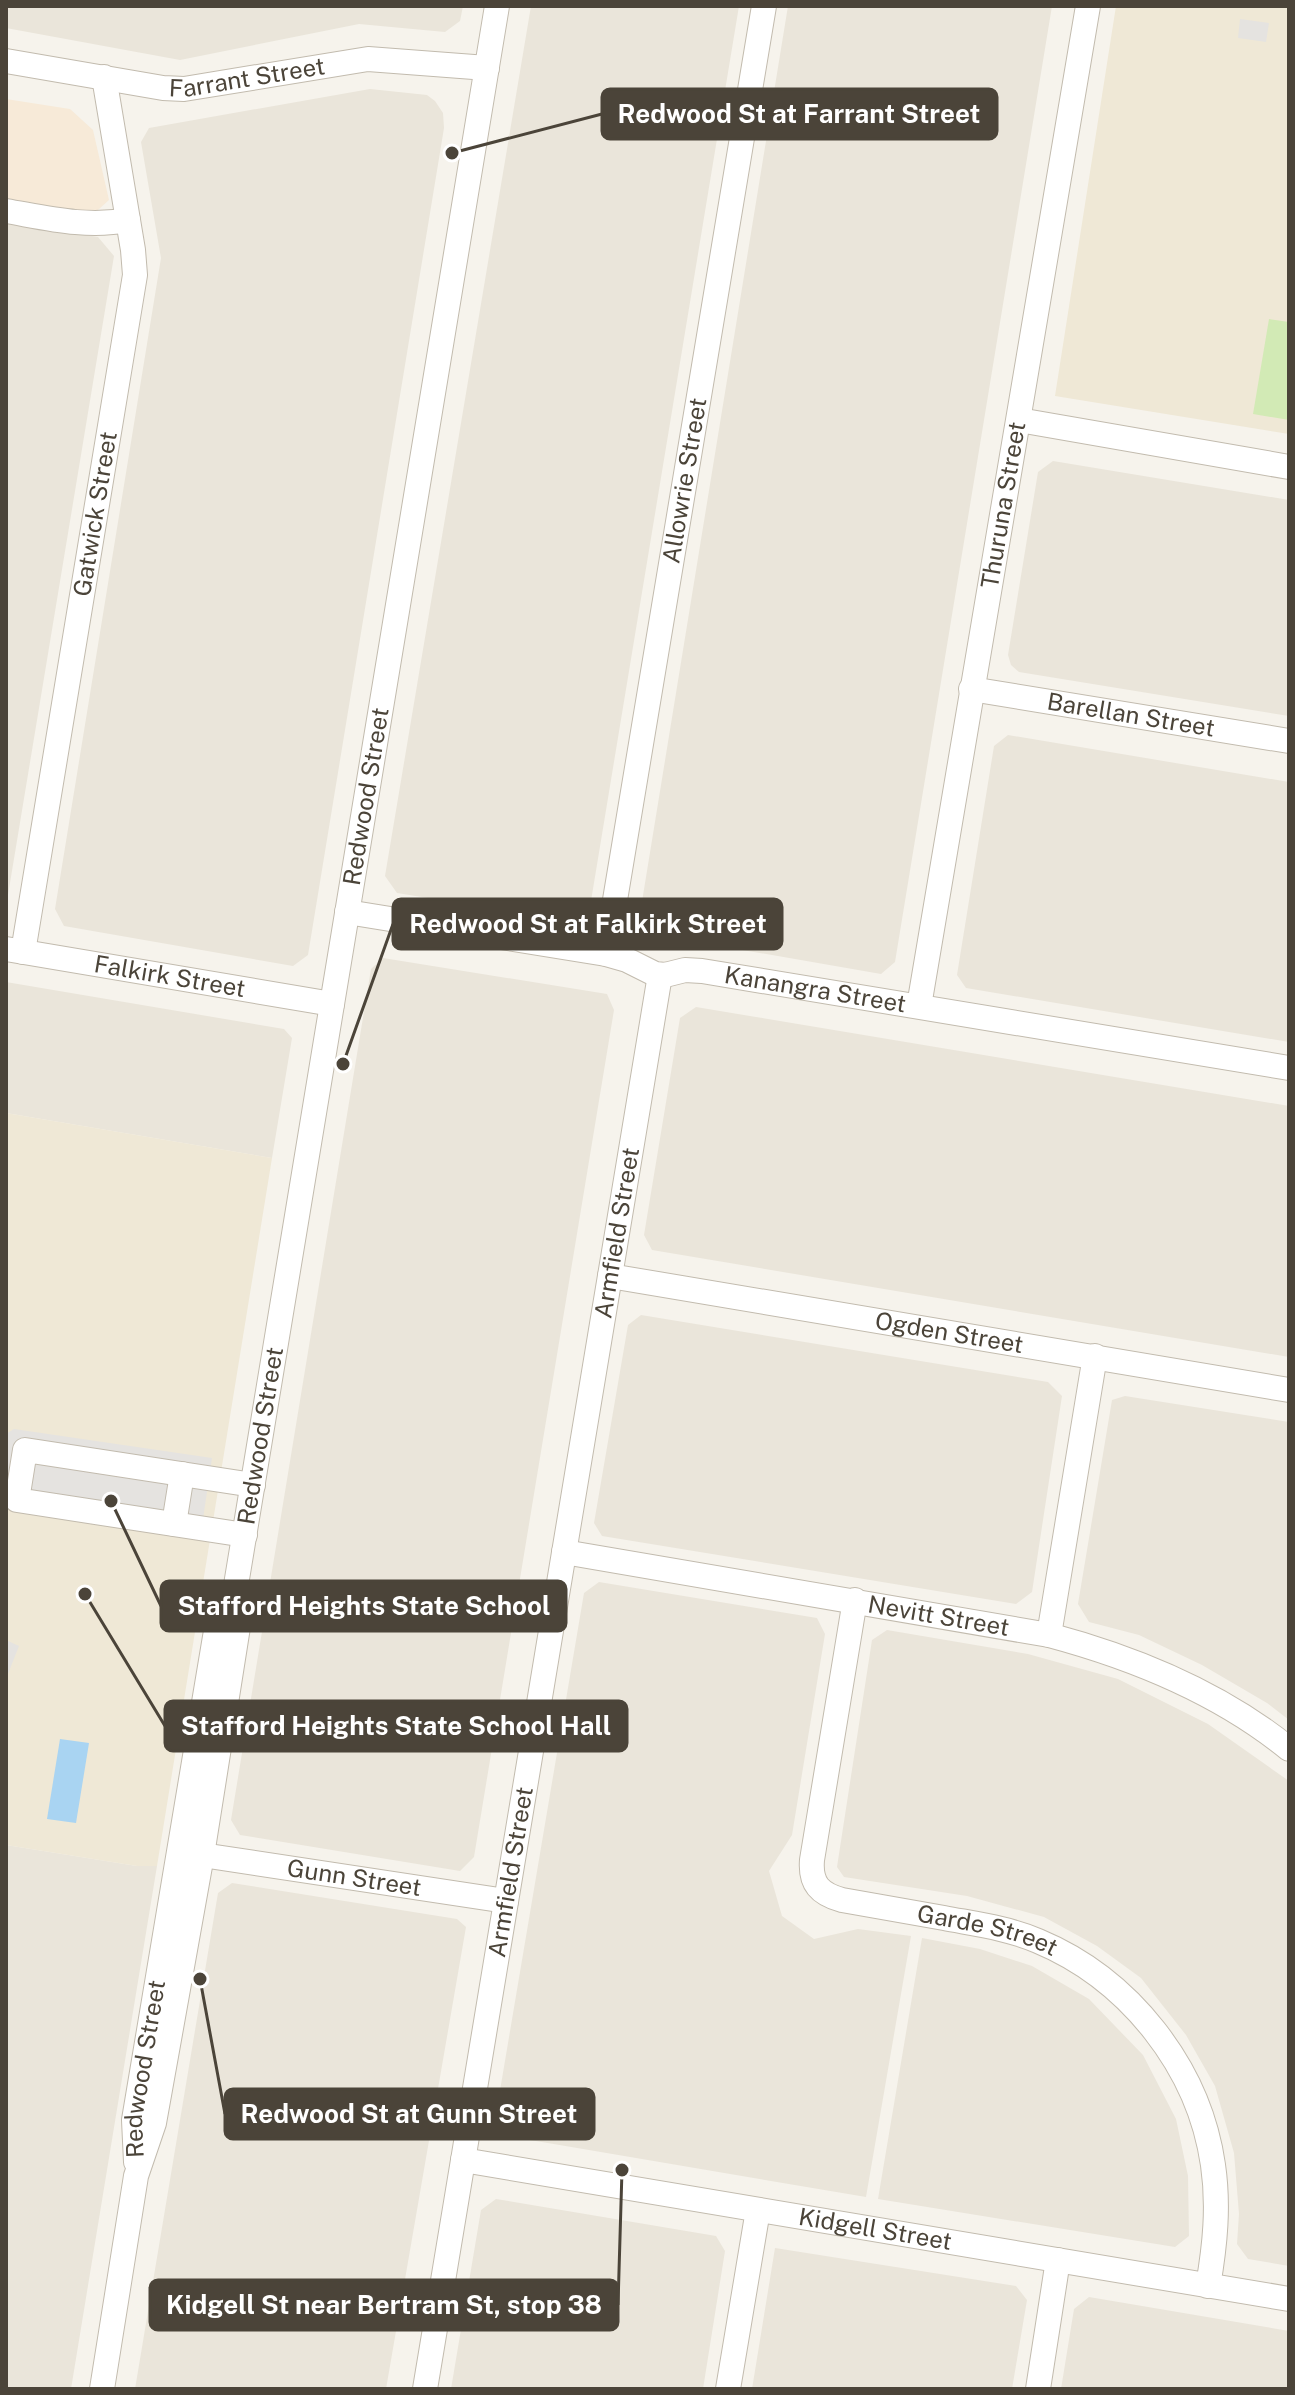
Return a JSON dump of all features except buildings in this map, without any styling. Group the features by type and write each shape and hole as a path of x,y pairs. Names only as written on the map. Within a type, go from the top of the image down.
{"street":[{"name":"Redwood Street","path":"102,2389 136,2176 154,2123 202,1855 238,1627 236,1585 497,6"},
{"name":"Allowrie Street","path":"606,954 764,6"},
{"name":"Thuruna Street","path":"919,1006 1088,6"},
{"name":"Farrant Street","path":"6,61 184,89 368,59 487,68"},
{"name":"Gatwick Street","path":"15,950 132,295 135,263 104,77"},
{"path":"6,211 81,223 108,224 128,220"},
{"path":"1019,420 1289,467"},
{"name":"Barellan Street","path":"971,689 1289,741"},
{"path":"347,912 606,954 660,975"},
{"name":"Falkirk Street","path":"15,950 332,1004"},
{"name":"Kanangra Street","path":"660,975 692,969 1289,1068"},
{"name":"Armfield Street","path":"425,2389 660,975"},
{"name":"Ogden Street","path":"610,1276 1289,1390"},
{"path":"1049,1635 1095,1356"},
{"path":"245,1535 11,1500 25,1450 253,1485"},
{"path":"174,1524 182,1474"},
{"name":"Nevitt Street","path":"564,1552 1049,1635 1156,1669 1228,1707 1289,1749"},
{"name":"Redwood Street","path":"136,2176 134,2120 198,1733 217,1625 236,1585"},
{"name":"Garde Street","path":"855,1600 812,1860 814,1882 821,1892 842,1900 983,1925 1037,1940 1085,1967 1129,2001 1161,2037 1176,2061 1207,2137 1213,2163 1216,2220 1208,2286"},
{"name":"Gunn Street","path":"202,1855 506,1901"},
{"name":"Kidgell Street","path":"463,2160 1289,2299"},
{"path":"728,2389 758,2210"},
{"path":"1038,2389 1058,2260"}],"shaded area":[{"path":"6,6 463,6 460,21 445,32 359,24 180,60 6,28"},
{"path":"531,6 739,6 589,913 577,922 397,893 385,876"},
{"path":"788,6 1052,6 895,962 881,974 645,933 639,920"},
{"path":"1116,6 1289,6 1289,434 1055,396"},
{"path":"1240,19 1269,23 1266,42 1238,38"},
{"path":"370,89 427,95 443,113 444,128 308,955 293,966 64,926 55,909 161,258 141,142 149,128"},
{"path":"6,99 70,109 93,130 109,200 89,218 6,204"},
{"path":"6,221 98,237 114,256 6,907"},
{"path":"1053,461 1289,500 1289,716 1019,672 1011,665 1008,655 1038,472"},
{"path":"1008,735 1289,782 1289,1042 966,988 957,975 994,746"},
{"path":"383,958 607,994 614,1010 474,1857 460,1871 240,1835 231,1820 371,969"},
{"path":"6,982 284,1029 292,1038 272,1158 6,1113"},
{"path":"696,1007 1289,1106 1289,1357 652,1250 644,1235 680,1018"},
{"path":"6,1113 272,1158 157,1866 137,1866 6,1845"},
{"path":"641,1315 1048,1382 1062,1396 1032,1592 1016,1604 602,1536 594,1523 628,1325"},
{"path":"1125,1396 1289,1422 1289,1720 1267,1703 1202,1665 1139,1635 1089,1622 1078,1604 1112,1400"},
{"path":"14,1429 212,1458 203,1519 6,1490 6,1434"},
{"path":"599,1582 817,1618 825,1634 792,1835 769,1871 782,1916 814,1939 858,1929 911,1936 866,2197 506,2136 494,2126 584,1593"},
{"path":"887,1630 1028,1654 1118,1679 1208,1724 1289,1781 1289,2266 1248,2259 1237,2244 1239,2214 1234,2153 1215,2086 1186,2035 1141,1978 1097,1946 1044,1917 967,1896 844,1877 837,1867 872,1640"},
{"path":"6,1640 19,1646 6,1679"},
{"path":"6,1845 137,1866 157,1866 71,2389 6,2389"},
{"path":"232,1883 457,1919 466,1927 386,2389 135,2389 218,1893"},
{"path":"922,1938 980,1949 1032,1966 1089,1999 1143,2055 1176,2119 1188,2176 1189,2236 1175,2247 878,2199"},
{"path":"496,2199 716,2236 725,2251 703,2389 451,2389 481,2210"},
{"path":"775,2248 1016,2286 1027,2300 1012,2389 752,2389"},
{"path":"1089,2297 1289,2331 1289,2389 1061,2389 1074,2309"}],"green space":[{"path":"1269,319 1289,322 1289,420 1253,414"}],"water":[{"path":"60,1739 89,1743 76,1823 47,1819"}],"place":[{"name":"Redwood St at Farrant Street","path":"452,153"},
{"name":"Redwood St at Falkirk Street","path":"343,1064"},
{"name":"Stafford Heights State School","path":"111,1501"},
{"name":"Stafford Heights State School Hall","path":"85,1594"},
{"name":"Redwood St at Gunn Street","path":"200,1979"},
{"name":"Kidgell St near Bertram St, stop 38","path":"622,2170"}]}
